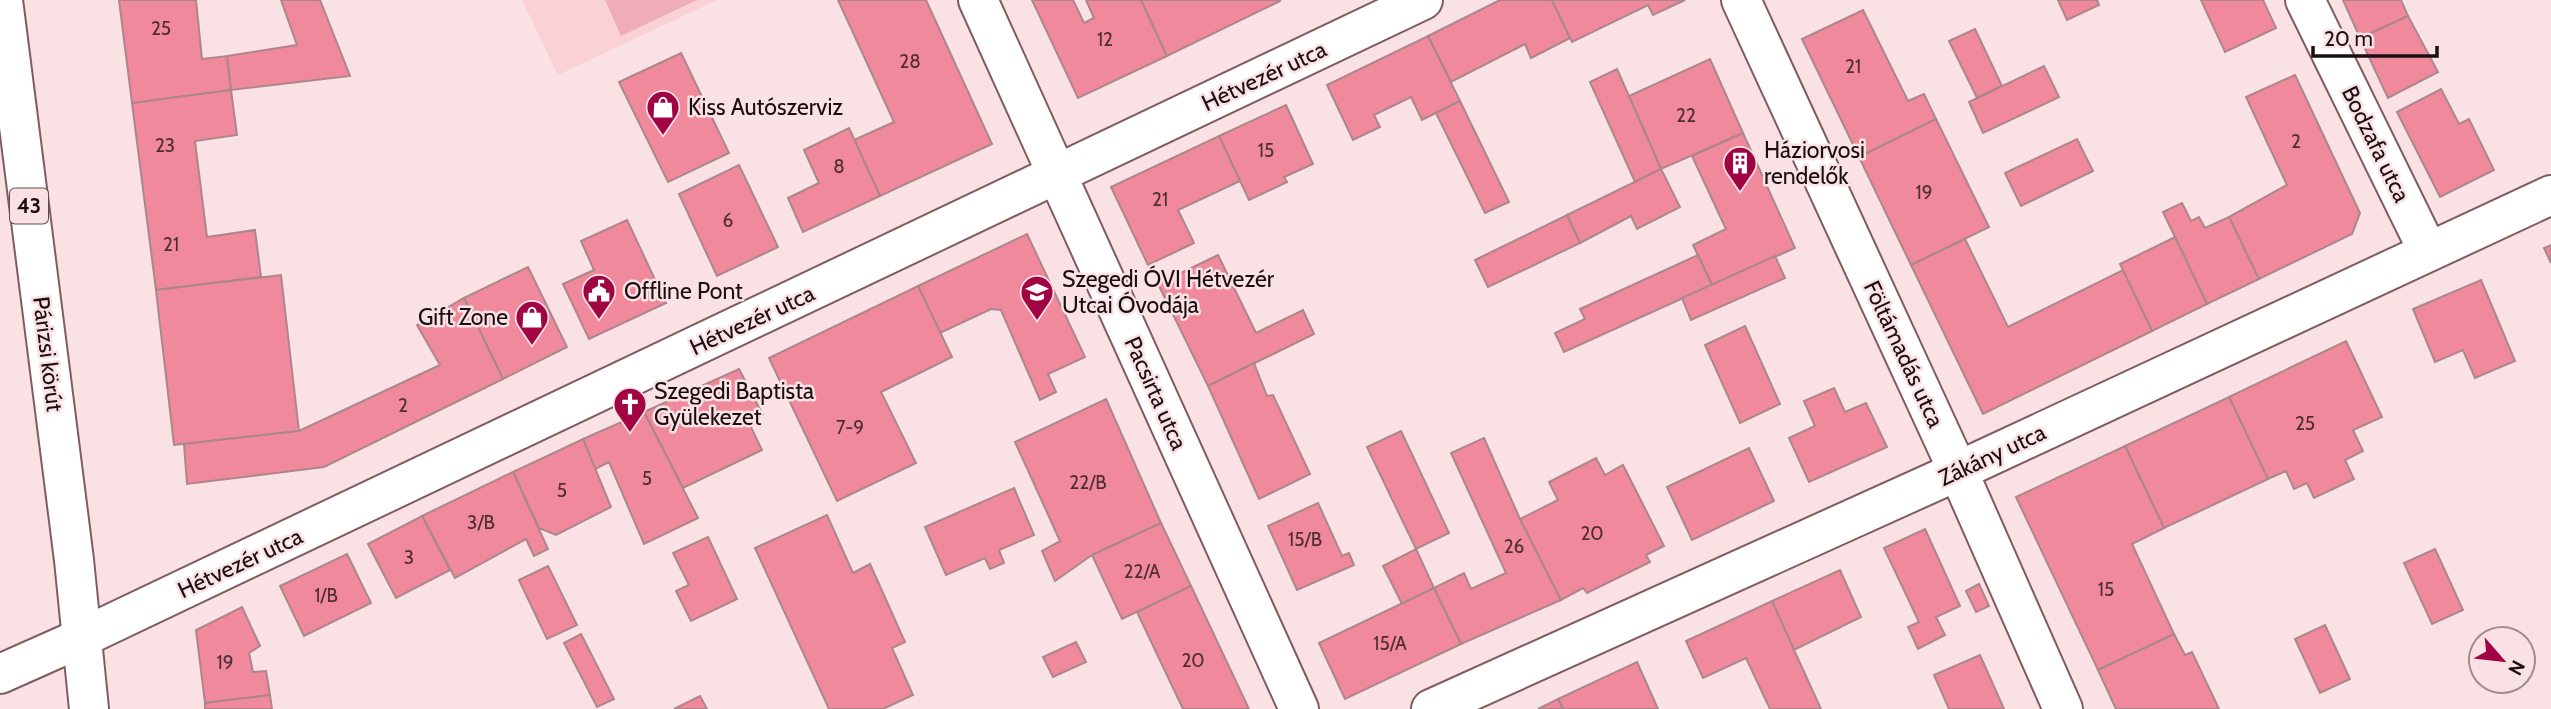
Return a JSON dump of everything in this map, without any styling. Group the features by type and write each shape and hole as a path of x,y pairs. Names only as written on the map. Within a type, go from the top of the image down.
{"street":[{"name":"Párizsi körút","path":"3,0 73,547 89,709"},
{"name":"Pacsirta utca","path":"978,0 1299,709"},
{"name":"Hétvezér utca","path":"0,674 81,638 1423,0"},
{"name":"Föltámadás utca","path":"1741,0 1958,471 2063,709"},
{"name":"Bodzafa utca","path":"2305,0 2428,251"},
{"name":"Zákány utca","path":"1431,709 1958,471 2551,195"}],"shaded area":[{"path":"522,0 717,0 558,75"},
{"path":"605,0 697,0 621,36"}],"building":[{"path":"119,0 196,0 202,59 227,56 231,90 132,103"},
{"path":"281,0 320,0 350,76 231,90 227,56 297,45"},
{"path":"838,0 926,0 992,144 880,196 854,140 894,122"},
{"path":"1032,0 1073,0 1084,23 1094,18 1086,0 1141,0 1167,56 1078,98"},
{"path":"1141,0 1280,0 1280,1 1167,56"},
{"path":"1500,0 1552,0 1570,38 1531,58 1525,44 1451,82 1428,36"},
{"path":"1552,0 1685,0 1653,15 1648,5 1572,42"},
{"path":"2058,0 2097,0 2099,5 2067,20"},
{"path":"2201,0 2263,0 2276,28 2225,52"},
{"path":"2343,0 2401,0 2408,16 2360,38"},
{"path":"1863,10 1908,101 1924,94 1936,119 1859,157 1802,39"},
{"path":"2408,16 2438,72 2388,98 2360,38"},
{"path":"1975,29 2002,86 1977,98 1949,41"},
{"path":"1428,36 1460,101 1422,120 1411,97 1374,115 1380,127 1353,140 1327,85"},
{"path":"681,53 729,153 668,182 619,82"},
{"path":"1710,59 1743,133 1661,169 1629,96"},
{"path":"2044,66 2059,97 1983,133 1969,102"},
{"path":"1617,69 1661,169 1635,182 1590,82"},
{"path":"2295,75 2360,213 2352,234 2259,279 2229,217 2287,185 2246,97"},
{"path":"2441,89 2459,124 2469,119 2494,170 2440,197 2397,112"},
{"path":"231,90 237,135 195,141 207,237 255,230 261,277 156,290 132,103"},
{"path":"1460,101 1509,202 1485,213 1436,113"},
{"path":"1286,105 1313,164 1284,177 1287,182 1249,200 1219,136"},
{"path":"1936,119 1989,227 1911,265 1859,157"},
{"path":"849,128 880,196 803,232 788,198 819,183 804,150"},
{"name":"Háziorvosi rendelők","path":"1743,133 1795,248 1712,285 1693,245 1726,229 1692,156"},
{"path":"1219,136 1240,181 1178,210 1194,243 1148,265 1111,187"},
{"path":"2077,139 2093,171 2021,206 2005,173"},
{"path":"739,165 778,247 717,276 679,194"},
{"path":"1661,169 1680,207 1637,229 1631,216 1580,243 1567,215"},
{"path":"2182,203 2191,221 2199,217 2205,228 2229,217 2259,279 2207,304 2163,212"},
{"path":"1567,215 1580,243 1488,287 1475,260"},
{"path":"627,220 666,303 589,339 563,284 594,270 581,241"},
{"name":"Szegedi ÓVI Hétvezér Utcai Óvodája","path":"1027,234 1085,357 1048,374 1056,392 1040,400 1001,310 991,309 940,333 918,286"},
{"path":"2175,237 2207,304 2152,331 2120,264"},
{"path":"1965,239 2008,327 2123,270 2152,331 1983,414 1911,265"},
{"path":"2551,245 2551,263 2544,248"},
{"path":"1218,255 1256,333 1303,310 1314,334 1208,386 1158,284"},
{"path":"1698,255 1712,285 1564,352 1555,333 1585,319 1580,309"},
{"path":"1775,256 1785,278 1691,320 1682,298"},
{"path":"528,267 567,347 503,379 464,298"},
{"path":"281,275 299,431 174,445 156,290"},
{"path":"2481,280 2515,361 2475,378 2463,350 2435,362 2413,309"},
{"path":"918,286 952,357 881,392 916,463 837,501 769,358"},
{"path":"464,298 503,379 324,467 187,484 184,444 299,431 440,365 417,325"},
{"path":"1745,326 1780,404 1740,423 1705,345"},
{"path":"2346,341 2382,417 2353,430 2363,451 2345,460 2354,479 2314,498 2307,483 2294,489 2286,471 2268,479 2229,397"},
{"path":"1254,363 1267,396 1273,395 1310,474 1259,499 1208,386"},
{"path":"739,369 763,415 749,423 762,450 683,488 644,412"},
{"path":"1834,388 1845,412 1866,403 1887,447 1809,482 1789,438 1815,426 1804,401"},
{"path":"2229,397 2268,479 2164,528 2125,446"},
{"path":"1106,399 1161,523 1092,555 1055,581 1042,551 1060,541 1015,442"},
{"path":"644,412 698,518 644,544 609,462 595,469 583,439"},
{"path":"1401,431 1449,533 1416,549 1367,447"},
{"path":"1484,438 1520,519 1561,600 1461,644 1434,588 1464,573 1471,589 1506,573 1451,453"},
{"path":"583,439 611,507 556,535 539,528 513,472"},
{"path":"2125,446 2164,528 2132,544 2174,634 2098,670 2016,497"},
{"path":"1749,448 1774,501 1692,540 1667,487"},
{"path":"1596,458 1605,475 1623,465 1664,546 1646,555 1650,562 1587,593 1583,588 1561,600 1520,519 1558,500 1549,482"},
{"path":"513,472 548,549 534,556 526,539 455,578 422,516"},
{"path":"1014,488 1034,535 999,550 1004,563 990,569 985,558 946,575 925,527"},
{"path":"1318,503 1342,556 1349,553 1354,565 1297,590 1268,526"},
{"path":"827,515 853,573 870,564 905,642 892,648 913,695 883,709 829,709 755,548"},
{"path":"422,516 450,570 396,598 368,544"},
{"path":"1161,523 1191,586 1122,619 1092,555"},
{"path":"1925,529 1960,606 1936,617 1945,635 1918,649 1908,627 1919,622 1884,548"},
{"path":"708,537 737,599 691,621 676,591 689,585 673,553"},
{"path":"1416,549 1434,588 1402,604 1383,566"},
{"path":"2435,549 2463,610 2432,624 2404,563"},
{"path":"347,554 371,603 304,636 280,586"},
{"path":"548,566 577,625 547,639 519,580"},
{"path":"1840,570 1861,617 1794,650 1772,601"},
{"path":"1979,584 1989,606 1976,612 1966,591"},
{"path":"1191,586 1249,709 1183,709 1137,612"},
{"path":"1434,588 1461,644 1345,699 1319,643"},
{"path":"1772,601 1821,709 1770,709 1746,658 1703,678 1686,641"},
{"path":"242,607 260,646 249,653 253,672 266,671 270,695 205,703 196,630"},
{"path":"2325,625 2350,679 2320,693 2295,639"},
{"path":"581,634 614,699 597,707 564,643"},
{"path":"2174,634 2185,655 2192,652 2219,709 2116,709 2098,670"},
{"path":"1076,642 1086,662 1053,677 1043,657"},
{"path":"1980,655 2004,709 1949,709 1934,675"},
{"path":"1637,662 1658,709 1563,709 1558,699"},
{"path":"270,695 272,709 205,709 205,703"},
{"path":"700,696 707,709 674,709"},
{"path":"1558,699 1563,709 1538,709"}],"place":[{"name":"Kiss Autószerviz","path":"663,137"},
{"name":"Háziorvosi rendelők","path":"1740,193"},
{"name":"Offline Pont","path":"599,321"},
{"name":"Szegedi ÓVI Hétvezér Utcai Óvodája","path":"1037,322"},
{"name":"Gift Zone","path":"532,347"},
{"name":"Szegedi Baptista Gyülekezet","path":"630,434"}]}
